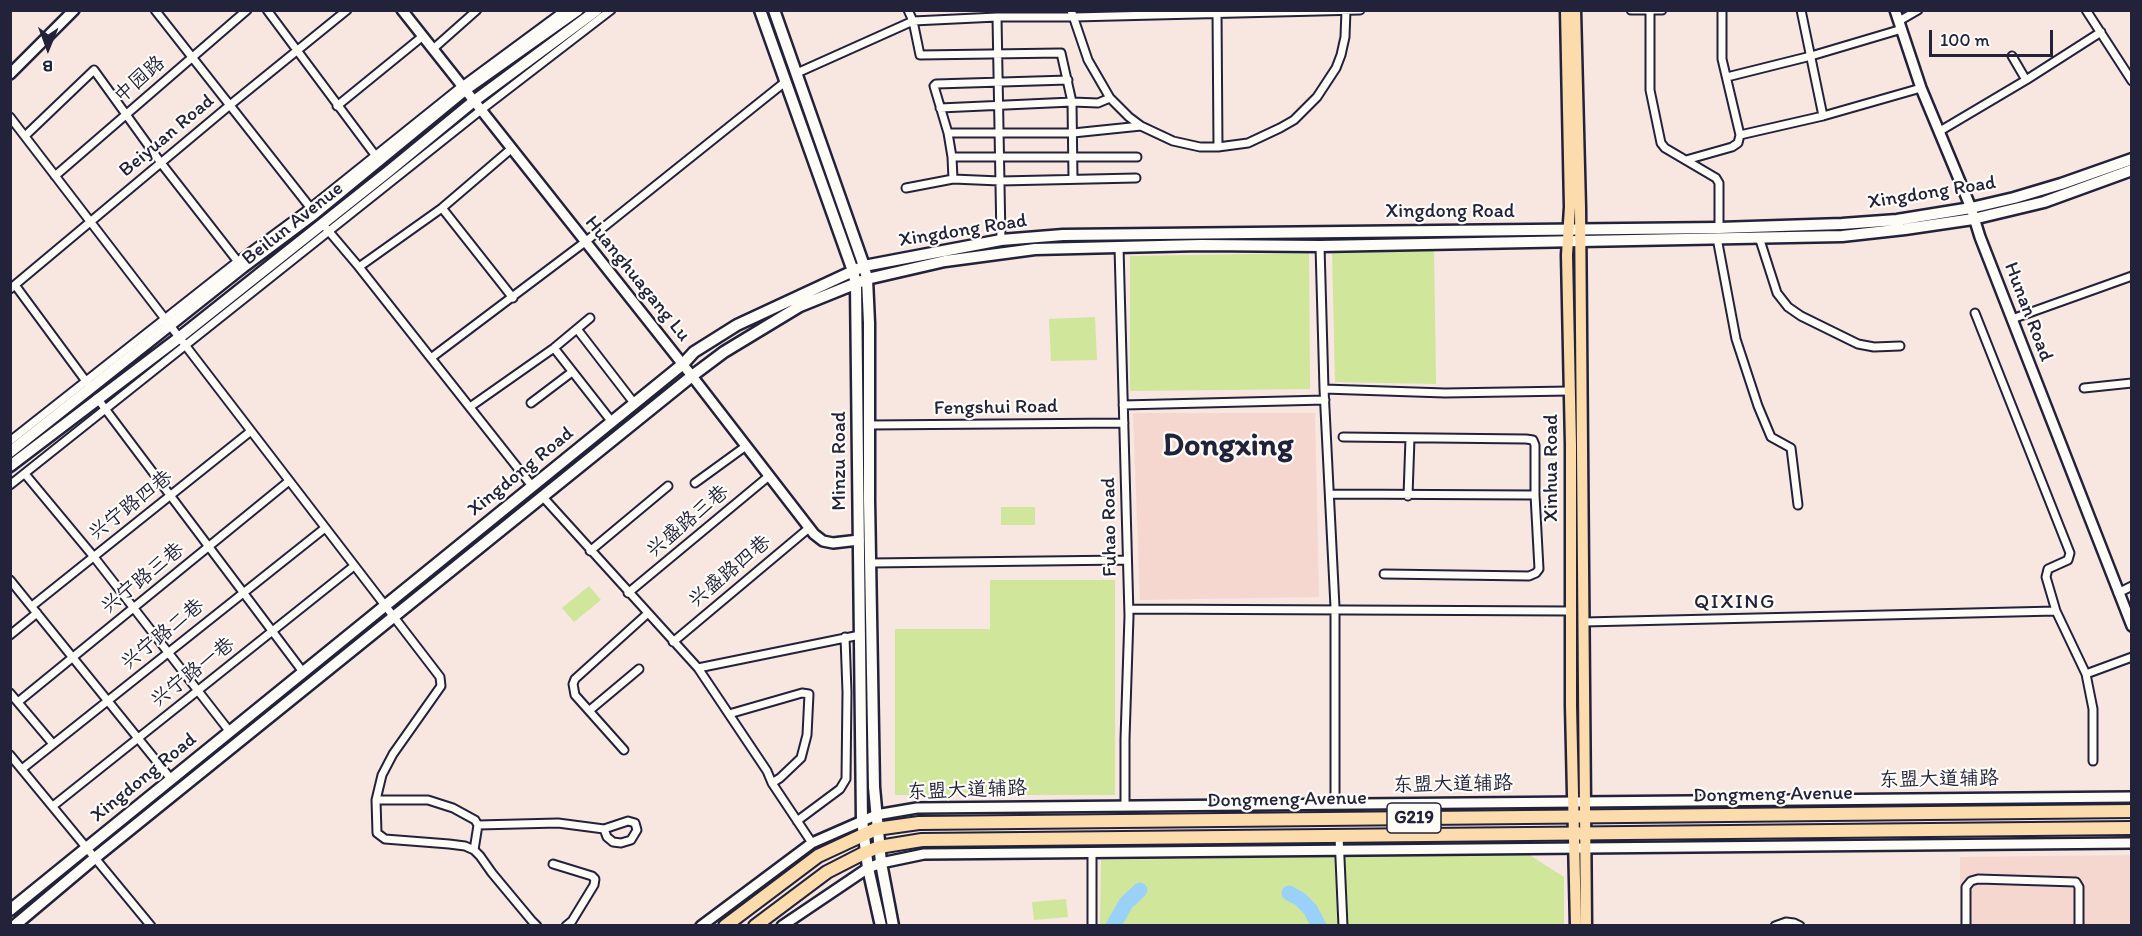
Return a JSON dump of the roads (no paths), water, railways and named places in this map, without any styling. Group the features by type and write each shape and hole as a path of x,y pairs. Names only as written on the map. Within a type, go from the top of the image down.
{"highway":[{"name":"Dongmeng Avenue","path":"725,926 818,856 876,829 919,823 2132,811"},
{"name":"Dongmeng Avenue","path":"755,926 827,872 879,847 922,840 2132,828"}],"main road":[{"name":"Beilun Avenue","path":"10,466 98,398 183,341 597,10"},
{"name":"Minzu Road","path":"760,10 856,284 862,820 868,868 881,926"},
{"name":"Minzu Road","path":"774,10 867,279 873,776 876,829 893,926"},
{"name":"Xinhua Road","path":"1566,10 1570,207 1574,229"},
{"name":"Xinhua Road","path":"1575,10 1574,241 1584,622 1579,834 1586,926"},
{"name":"Beilun Avenue","path":"10,452 89,384 240,264 312,211 464,88 573,11"},
{"name":"Xingdong Road","path":"14,926 96,857 692,376 724,352 800,306 867,279 945,261 1035,249 1574,241 1718,233 1972,213 2132,159"},
{"name":"Xingdong Road","path":"10,910 612,422 694,352 737,325 864,266 1001,240 1063,235 1574,229 1718,233 1760,237 1842,236 2044,202 2132,170"},
{"name":"Xinhua Road","path":"1574,241 1570,392 1570,611 1579,802"},
{"name":"Xinhua Road","path":"1576,926 1580,848"}],"street":[{"path":"10,74 74,10"},
{"path":"155,10 312,211"},
{"name":"中园路","path":"56,176 247,10"},
{"path":"267,10 378,158"},
{"name":"Beiyuan Road","path":"13,287 347,10"},
{"name":"Huanghuagang Lu","path":"402,10 692,376 809,528 823,541 833,543 859,540"},
{"path":"433,49 477,10"},
{"path":"477,106 611,10"},
{"path":"908,10 913,21 920,56 1061,53 1072,102 1073,179"},
{"path":"797,73 913,21 1073,14 1360,10"},
{"path":"1631,10 1650,12 1662,10"},
{"path":"1686,160 1732,147 1738,143 1740,135 1722,59 1722,10"},
{"path":"1801,10 1822,116"},
{"name":"Hunan Road","path":"1895,10 1921,88 1940,131 2132,626"},
{"path":"1727,77 1811,57 1901,25 1917,10"},
{"path":"2086,10 2132,81"},
{"path":"1073,14 1088,60 1110,98 1129,117 1141,126 1173,141 1200,147 1218,147 1248,143 1280,128 1294,120 1317,97 1341,54 1347,11"},
{"path":"1217,12 1218,147"},
{"path":"1650,12 1650,90 1661,143 1665,148 1711,174 1719,183 1718,233 1736,339 1758,406 1771,437 1791,448 1798,505"},
{"path":"997,17 1001,240"},
{"path":"1940,131 2101,32"},
{"path":"337,106 423,36"},
{"path":"2012,56 2026,80"},
{"path":"25,136 94,70 161,163 240,264"},
{"path":"953,179 948,133 933,88 936,84 1068,80"},
{"path":"431,358 585,242 785,82"},
{"path":"1740,135 1822,116 1921,88"},
{"path":"940,108 1072,102 1098,103 1110,98"},
{"path":"10,117 432,667 441,682 436,695 388,762 382,775 376,800 378,833 381,838 465,846 474,850 537,926"},
{"path":"948,133 1073,133 1141,126"},
{"path":"359,267 442,208 511,149"},
{"path":"952,157 1137,157"},
{"path":"906,188 953,179 1000,181 1136,178"},
{"path":"442,208 513,298"},
{"path":"326,228 532,486"},
{"path":"1760,237 1777,293 1788,307 1801,316 1858,344 1900,346"},
{"path":"1320,246 1324,389 1335,610 1335,804"},
{"name":"Fuhao Road","path":"1119,247 1129,609 1125,806"},
{"path":"2012,319 2132,276"},
{"path":"10,441 89,384 13,287"},
{"path":"1975,313 2070,553 2068,560 2048,569 2046,573 2056,611 2086,674 2093,710 2093,761"},
{"path":"470,407 554,348 590,318"},
{"path":"577,329 634,403"},
{"path":"10,485 106,409 183,341"},
{"path":"554,348 612,422"},
{"path":"531,403 572,372"},
{"path":"2084,388 2132,383"},
{"path":"1324,389 1445,393 1570,392"},
{"path":"98,398 303,672"},
{"path":"1123,405 1325,400"},
{"name":"Fengshui Road","path":"869,425 1124,423"},
{"name":"兴宁路四巷","path":"32,606 251,431"},
{"path":"1343,437 1533,440 1535,445 1539,569 1536,573 1529,576 1384,574"},
{"path":"1408,496 1410,438"},
{"path":"695,483 746,446"},
{"path":"25,474 94,557 230,732"},
{"name":"兴盛路三巷","path":"628,593 769,476"},
{"name":"兴宁路三巷","path":"18,702 289,481"},
{"path":"590,551 668,486"},
{"path":"1330,494 1535,495"},
{"path":"542,496 698,668 812,843"},
{"name":"兴宁路二巷","path":"22,769 325,528"},
{"name":"兴盛路四巷","path":"673,642 809,528"},
{"path":"870,563 1127,560"},
{"name":"兴宁路一巷","path":"53,806 354,566"},
{"path":"10,580 171,779"},
{"path":"2118,593 2132,586"},
{"path":"1129,609 1570,611"},
{"path":"1584,622 2056,611"},
{"path":"10,635 37,613"},
{"path":"624,750 572,689 575,680 647,614"},
{"path":"698,668 860,635"},
{"path":"797,821 840,789 846,779 845,637"},
{"path":"2086,674 2132,657"},
{"path":"590,710 639,669"},
{"path":"10,693 53,744"},
{"path":"729,714 802,693 809,694 807,735 801,758 772,783"},
{"path":"10,755 151,926"},
{"name":"东盟大道辅路","path":"701,926 812,843 876,815 916,808 2132,796"},
{"path":"376,800 410,799 442,803 475,820 478,825 474,850"},
{"path":"478,825 558,823 604,829 628,821 635,823 637,830 631,840 621,843 613,842 607,837 604,829"},
{"path":"1339,836 1343,926"},
{"path":"994,839 994,854"},
{"path":"782,926 868,868 924,854 2132,843"},
{"path":"1092,853 1092,926"},
{"path":"553,864 592,876 595,879 594,885 572,921 566,926"},
{"path":"1966,926 1966,887 1971,881 1978,879 2076,882 2079,887 2079,926"},
{"path":"1775,926 1786,922 1794,922 1800,926"}],"waterway":[{"path":"1113,926 1126,903 1140,890"},
{"path":"1289,893 1300,899 1310,909 1319,926"}],"district":[{"name":"Dongxing","path":"1228,447"},
{"name":"QIXING","path":"1735,603"}]}
